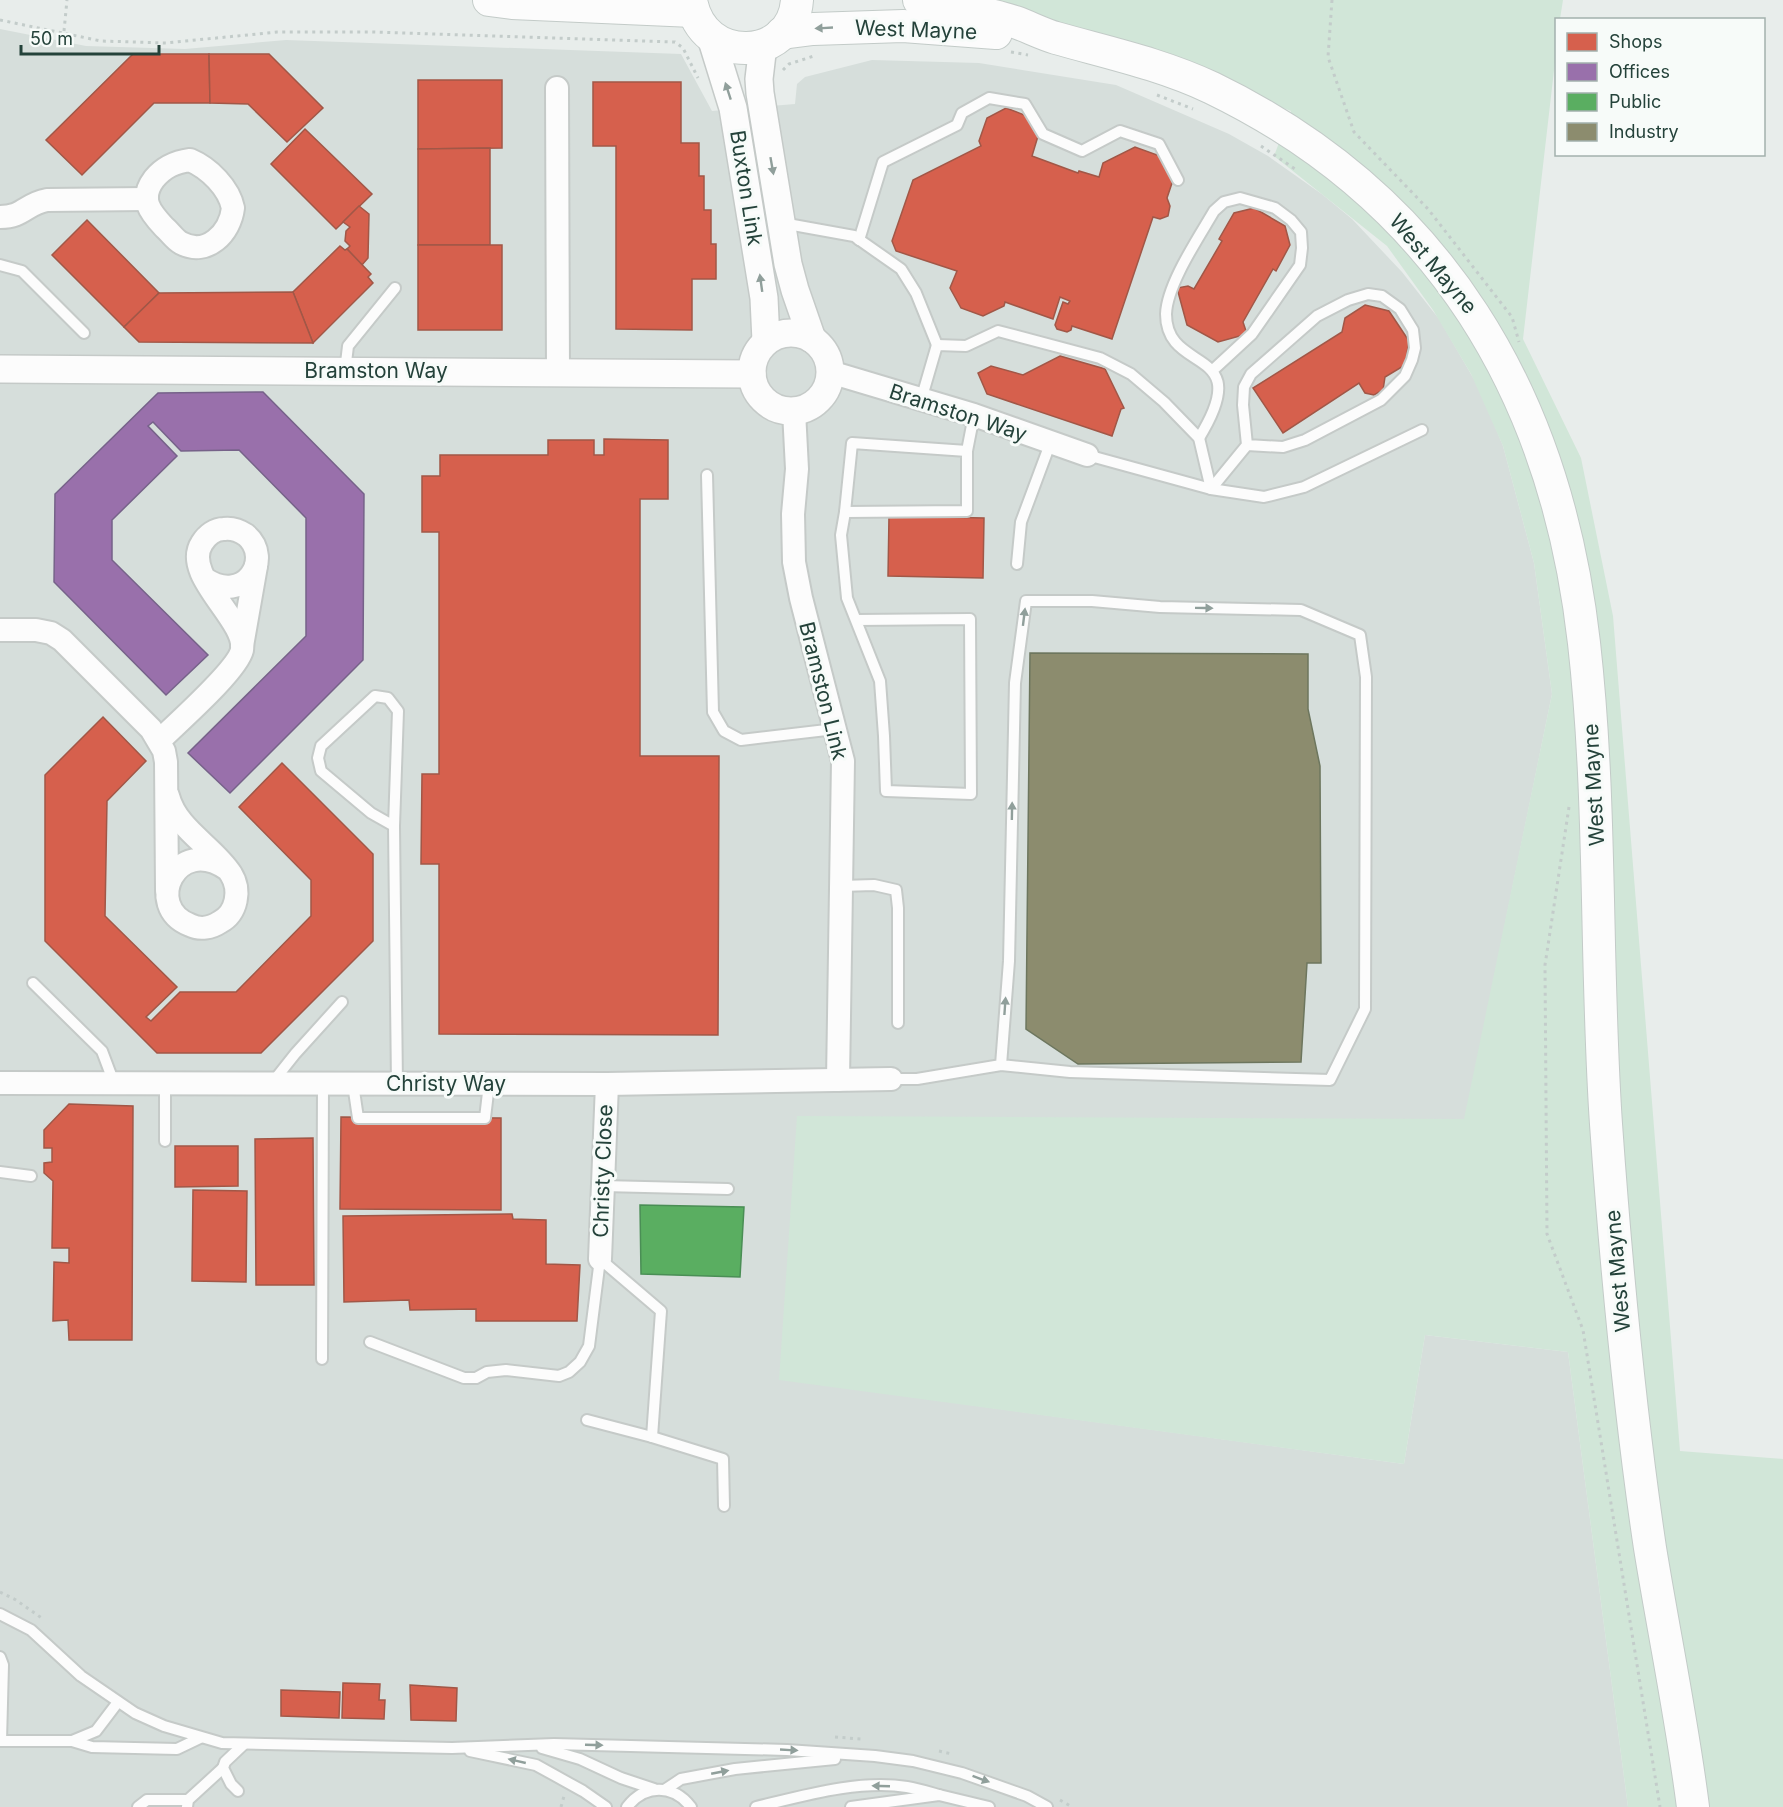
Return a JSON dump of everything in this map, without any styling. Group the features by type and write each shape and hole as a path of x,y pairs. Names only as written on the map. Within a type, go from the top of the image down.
{"main road":[{"path":"489,0 512,3 692,5 700,25 711,37"},
{"path":"772,39 791,21 797,0"},
{"name":"West Mayne","path":"919,0 1013,22 1044,47"},
{"name":"West Mayne","path":"711,37 727,46 745,49 813,28 903,26 1044,47 1119,54 1211,87 1286,129 1363,186 1407,228 1449,278 1481,323 1502,360 1524,406 1557,497 1583,637 1590,708 1595,802 1601,1029 1622,1326 1649,1541 1693,1802"}],"street":[{"name":"Buxton Link","path":"711,37 733,108 760,275 766,341"},
{"name":"Buxton Link","path":"772,39 759,79 760,93 795,290 812,339"},
{"path":"557,88 558,373"},
{"path":"0,217 14,217 36,202 47,200 147,199"},
{"path":"780,334 801,334 812,339 824,351 830,372 828,384 823,394 814,403 794,411 776,408 767,403 758,393 752,374 754,358 766,341 780,334"},
{"name":"Bramston Way","path":"0,369 752,374"},
{"name":"Bramston Way","path":"830,372 974,416 1087,455"},
{"name":"Bramston Link","path":"794,411 797,469 793,514 794,562 801,598 843,761 838,1080"},
{"path":"159,741 226,674 240,656 242,646 256,565 256,553 253,543 246,535 236,530 224,529 213,532 205,538 197,555 198,567 237,631 242,646"},
{"path":"205,579 222,587 232,588 251,576 256,565"},
{"path":"0,630 36,630 51,633 62,640 140,717 159,741 166,762 166,788 167,890 170,906 178,919 194,927 214,926 230,914 235,904 236,886 227,869 176,815 170,804 166,788"},
{"path":"167,890 173,873 193,859 212,861 227,869"},
{"name":"Christy Way","path":"0,1083 607,1084 891,1079"},
{"name":"Christy Close","path":"600,1259 607,1084"}],"lane":[{"path":"859,240 884,162 957,125 962,113 989,98 1025,104 1043,134 1082,151 1120,131 1159,144 1178,180"},
{"path":"1199,438 1212,416 1218,395 1218,381 1213,369 1179,347 1169,334 1166,313 1172,287 1214,210 1224,202 1240,198 1275,208 1291,219 1301,232 1300,265 1252,334 1213,369"},
{"path":"782,223 854,236 901,269 916,293 937,345 921,399"},
{"path":"0,265 22,271 84,333"},
{"path":"345,371 348,346 394,288"},
{"path":"1212,489 1248,445 1244,422 1244,387 1251,374 1317,316 1348,300 1368,294 1382,296 1400,309 1413,330 1415,348 1413,360 1405,376 1381,400 1305,440 1283,447 1248,445"},
{"path":"937,345 966,346 998,331 1100,358 1131,374 1164,402 1199,438 1212,489"},
{"path":"845,512 967,511 967,451 974,416"},
{"path":"1087,455 1212,489 1264,497 1304,487 1422,430"},
{"path":"856,620 970,619 971,794 886,791 880,681 847,598 841,535 852,443 967,451"},
{"path":"1017,564 1021,522 1050,444"},
{"path":"707,475 713,712 724,731 741,740 835,729"},
{"path":"891,1079 917,1079 1001,1065 1070,1072 1330,1080 1365,1009 1366,677 1359,635 1301,610 1160,607 1092,601 1026,601 1015,682 1009,961 1001,1065"},
{"path":"394,826 371,813 321,771 318,758 321,746 375,696 388,698 398,711 394,826 397,1084"},
{"path":"841,886 874,885 896,890 898,1023"},
{"path":"33,982 102,1050 114,1083"},
{"path":"272,1084 295,1054 342,1002"},
{"path":"165,1083 165,1141"},
{"path":"322,1359 323,1084"},
{"path":"353,1084 358,1118 485,1118 489,1084"},
{"path":"0,1172 31,1176"},
{"path":"603,1186 728,1189"},
{"path":"370,1342 464,1378 476,1378 487,1372 506,1370 559,1376 580,1362 589,1346 600,1259"},
{"path":"600,1259 661,1311 652,1437"},
{"path":"587,1420 723,1459 724,1506"},
{"path":"0,1614 31,1630 81,1676 135,1713 164,1726 222,1743 452,1748 527,1744 787,1750 874,1756 913,1761 962,1773 1027,1797 1047,1807"},
{"path":"0,1657 3,1665 1,1741 72,1742 92,1747 177,1749 200,1738"},
{"path":"72,1742 96,1731 118,1702"},
{"path":"142,1804 187,1804 244,1744"},
{"path":"527,1744 580,1759 621,1778 660,1789 685,1799 691,1807"},
{"path":"452,1748 536,1765 584,1791 606,1807"},
{"path":"627,1807 643,1792 660,1789 681,1779 735,1769 874,1756"},
{"path":"223,1768 231,1784 238,1791"},
{"path":"756,1807 821,1792 870,1786 906,1787 989,1807"},
{"path":"851,1807 939,1795"}],"path":[{"path":"64,32 67,0"},
{"path":"1332,0 1328,57 1354,132 1428,209 1512,317 1521,351 1502,360"},
{"path":"0,20 100,41 166,43 277,32 372,32 675,42 683,48 701,84"},
{"path":"1004,51 1044,47"},
{"path":"777,77 789,64 823,53"},
{"path":"1147,91 1202,112"},
{"path":"1259,144 1302,173"},
{"path":"1569,806 1545,965 1547,1234 1584,1330 1660,1807"},
{"path":"0,1592 38,1614 45,1621"},
{"path":"830,1737 870,1740"},
{"path":"934,1750 955,1755"},
{"path":"1056,1798 1072,1807"}],"shaded area":[{"path":"0,29 86,46 185,49 286,40 681,54 712,111 795,104 797,84 805,77 872,60 979,63 1116,85 1229,134 1268,156 1323,195 1352,219 1402,272 1439,319 1479,388 1503,446 1534,563 1552,694 1465,1119 779,1379 1404,1464 1425,1335 1568,1352 1628,1807 0,1807"}],"green space":[{"path":"969,0 1563,0 1560,18 1555,18 1555,62 1523,339 1581,458 1613,616 1680,1451 1783,1459 1783,1807 1628,1807 1568,1352 1425,1335 1404,1464 779,1380 797,1116 1464,1119 1552,694 1534,563 1503,446 1471,374 1433,310 1387,246 1274,156 1291,111 1043,17"}],"building: Shops":[{"path":"133,54 209,54 210,103 154,103 82,175 46,140"},
{"path":"209,54 269,54 323,108 287,142 248,104 210,103"},
{"path":"418,80 502,80 502,148 418,149"},
{"path":"593,82 681,82 681,143 699,143 699,176 704,176 704,210 711,210 711,244 716,244 716,279 692,279 692,330 616,329 616,146 593,146"},
{"path":"1006,108 1027,116 1038,136 1032,156 1078,173 1079,171 1099,177 1103,163 1135,147 1160,156 1173,180 1167,198 1170,206 1168,216 1160,219 1153,217 1112,339 1072,326 1067,332 1057,329 1055,325 1063,302 1068,304 1070,301 1060,297 1053,319 1005,302 1004,306 983,316 961,308 950,288 957,271 896,251 892,241 913,180 981,146 979,141 987,118"},
{"path":"305,129 372,194 336,229 271,164"},
{"path":"490,148 490,245 418,245 418,149"},
{"path":"359,206 369,214 368,258 362,265 347,249 350,246 345,241 346,231 350,227 343,222"},
{"path":"1254,208 1285,226 1290,245 1276,271 1273,269 1243,322 1247,334 1218,342 1187,325 1177,288 1188,286 1194,289 1222,241 1219,239 1234,213"},
{"path":"87,220 159,293 124,327 52,255"},
{"path":"418,245 502,245 502,330 418,330"},
{"path":"340,246 347,249 371,274 368,277 373,283 313,343 293,292"},
{"path":"293,292 313,343 139,342 124,327 159,293"},
{"path":"1365,305 1389,311 1409,341 1405,365 1385,377 1383,390 1374,395 1365,393 1359,383 1283,433 1253,388 1342,332 1345,318"},
{"path":"1060,356 1105,369 1124,408 1121,409 1112,436 987,394 978,373 991,366 1023,375"},
{"path":"604,439 668,440 668,499 640,499 640,756 719,756 718,1035 439,1034 439,864 421,864 422,774 439,774 439,532 422,532 422,476 440,476 440,455 548,455 548,440 594,440 594,455 604,455"},
{"path":"889,516 984,518 983,578 888,576"},
{"path":"103,717 146,761 107,801 105,916 177,987 146,1017 151,1021 180,992 236,992 311,916 311,880 239,807 282,763 373,854 373,941 261,1053 157,1053 45,941 45,775"},
{"path":"69,1104 133,1106 132,1340 69,1340 68,1320 53,1321 54,1262 69,1263 69,1248 52,1248 53,1181 44,1173 44,1163 52,1162 52,1148 44,1148 44,1130"},
{"path":"341,1117 501,1118 501,1210 340,1209"},
{"path":"313,1138 314,1285 256,1285 255,1139"},
{"path":"175,1146 238,1146 238,1186 175,1187"},
{"path":"193,1190 247,1191 246,1282 192,1281"},
{"path":"512,1214 513,1219 546,1220 546,1264 580,1265 577,1321 476,1321 476,1309 410,1310 409,1300 344,1302 343,1216"},
{"path":"343,1683 380,1684 379,1700 385,1700 384,1719 342,1718"},
{"path":"410,1685 457,1688 456,1721 411,1720"},
{"path":"281,1690 340,1692 339,1718 281,1716"}],"building: Offices":[{"path":"263,392 364,494 363,660 230,793 188,753 306,636 306,518 239,450 181,451 153,422 148,426 177,456 112,520 112,560 208,655 166,695 54,582 55,494 158,393"}],"building: Public":[{"path":"640,1205 744,1207 740,1277 641,1274"}],"building: Industry":[{"path":"1030,653 1308,654 1308,709 1320,766 1321,963 1307,963 1301,1062 1078,1064 1026,1029"}]}
